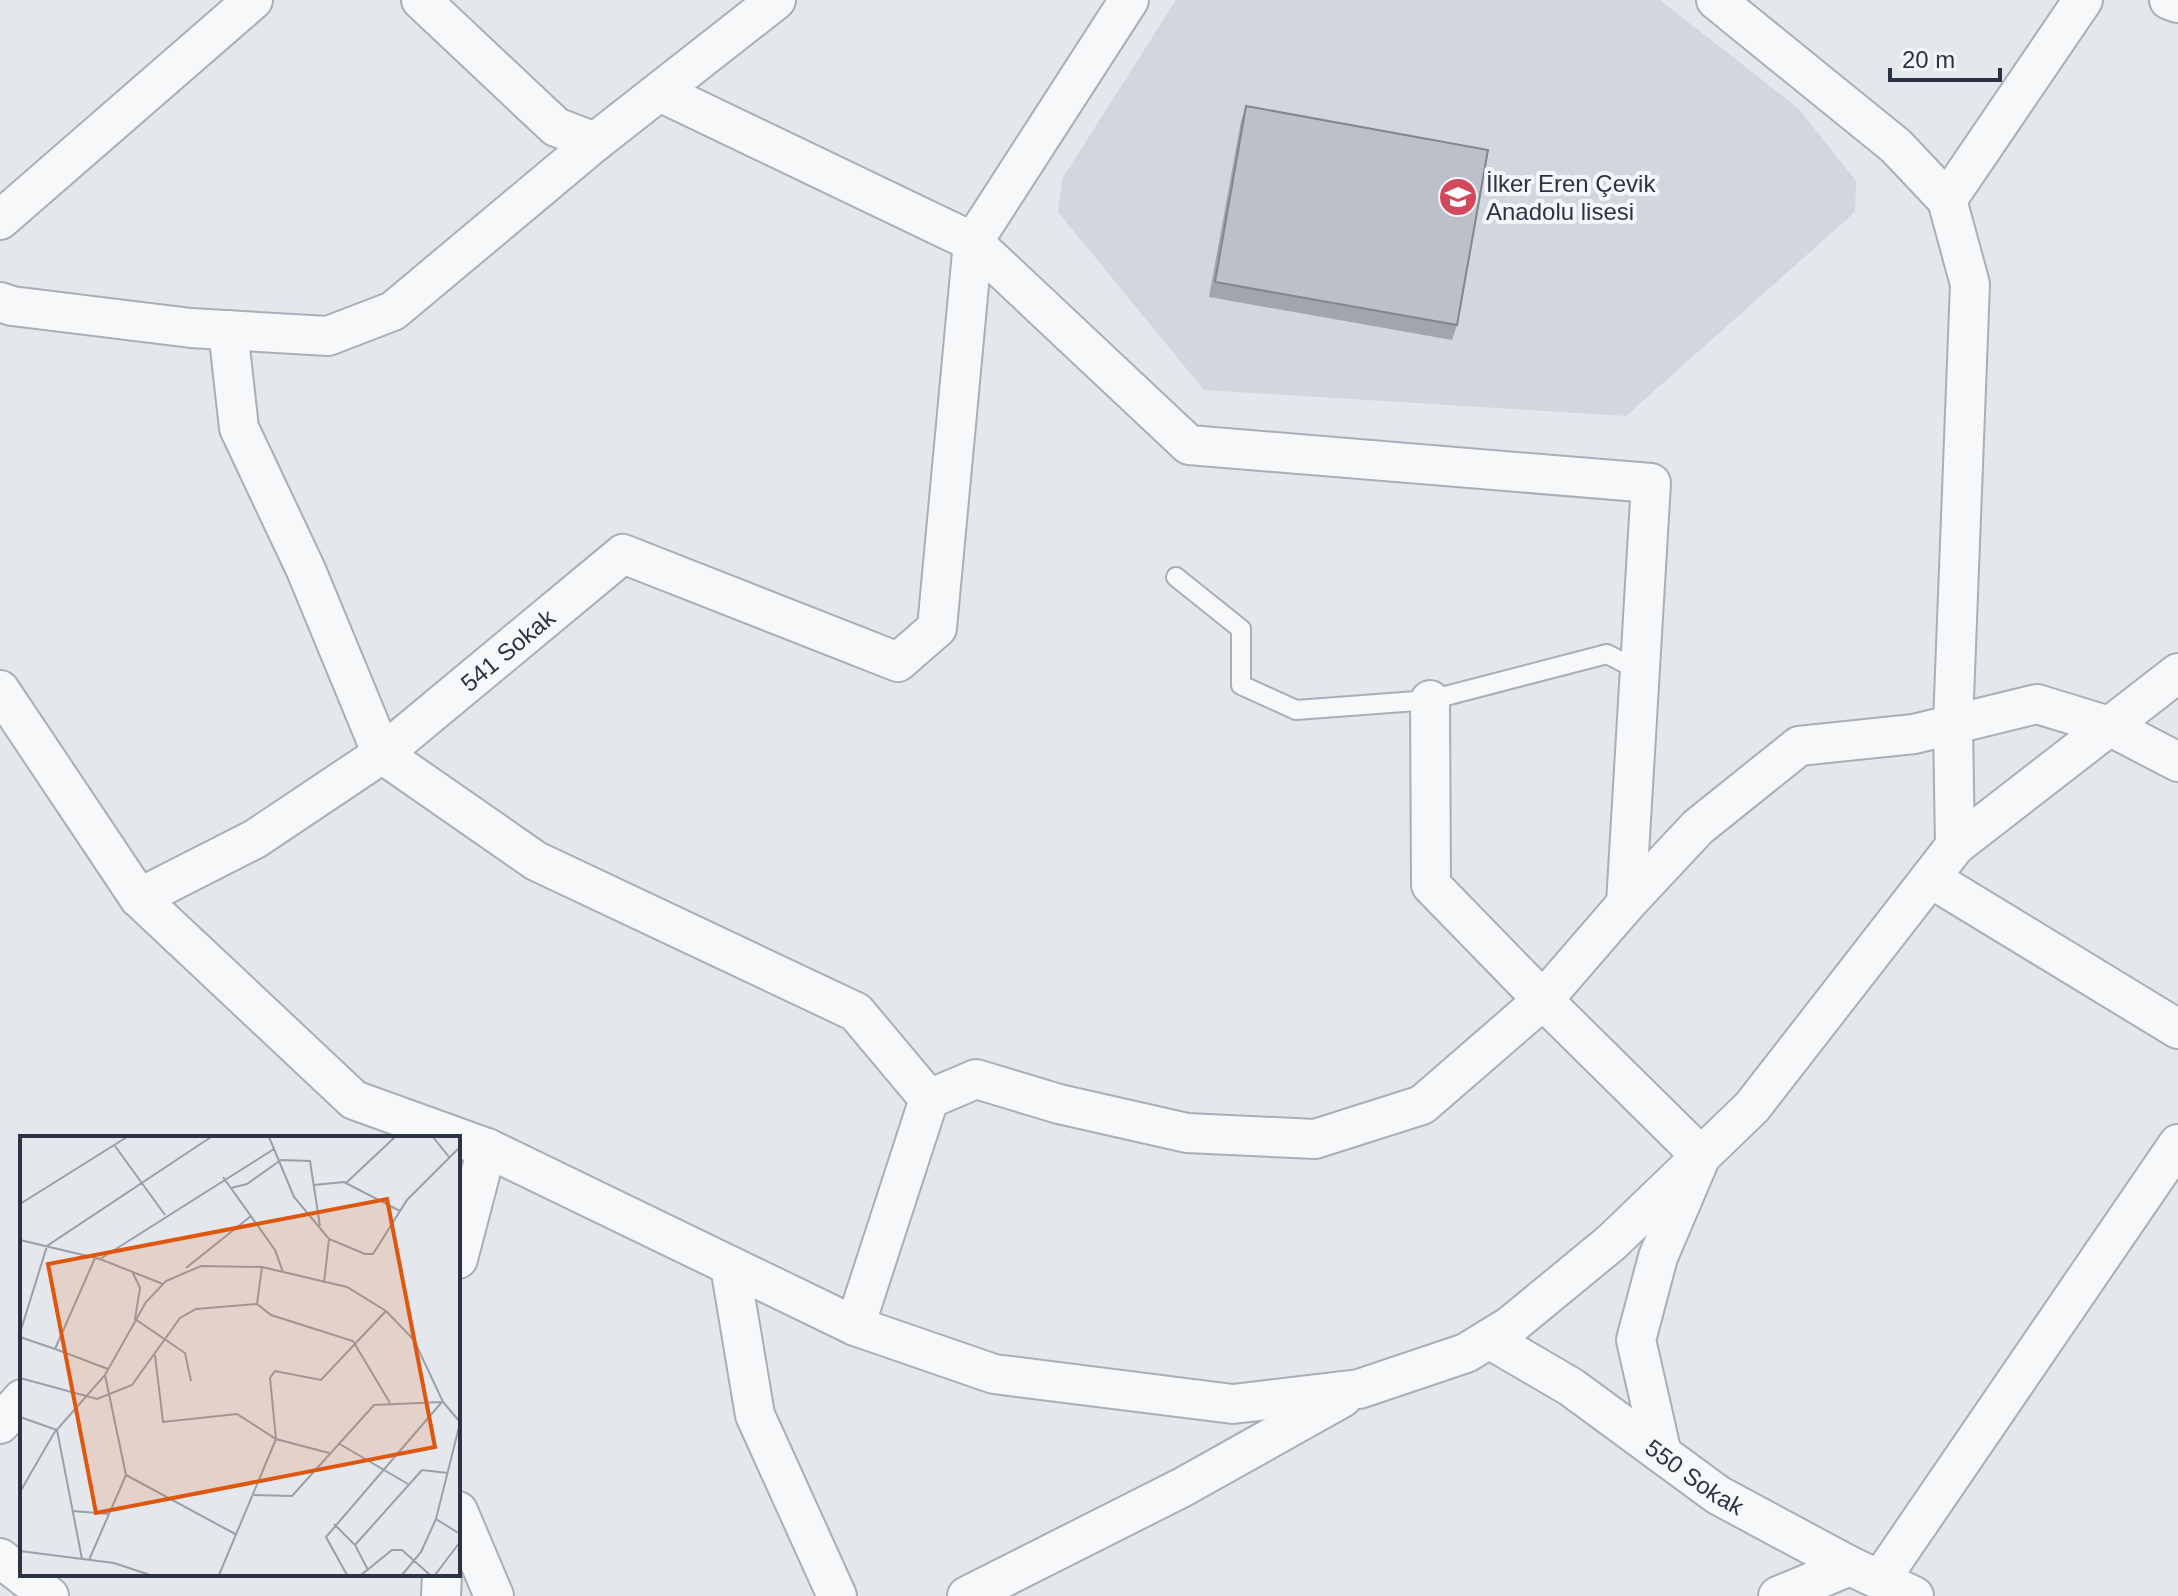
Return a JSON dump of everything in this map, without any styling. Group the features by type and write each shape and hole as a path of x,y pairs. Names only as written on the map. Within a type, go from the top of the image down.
{"street":[{"path":"0,220 253,0"},
{"path":"421,0 556,127 595,142"},
{"path":"0,302 191,328 328,336 393,311 595,142 776,0"},
{"path":"973,242 1129,0"},
{"path":"1716,0 1896,146 1947,200 1970,284 1953,724 1955,846"},
{"path":"1947,200 2083,0"},
{"path":"2169,0 2178,3"},
{"path":"660,92 973,242 1189,445 1651,483 1626,904"},
{"name":"541 Sokak","path":"139,898 255,839 382,754 623,554 898,662 937,628 973,242"},
{"path":"228,330 239,428 306,570 382,754 536,861 856,1012 929,1099"},
{"path":"967,1596 1183,1487 1359,1389 1466,1353 1510,1326 1612,1242 1752,1107 1955,846 2178,673"},
{"path":"0,690 139,898 354,1100 454,1136"},
{"path":"1430,700 1431,885 1701,1156"},
{"path":"855,1326 929,1099 976,1079 1059,1104 1187,1133 1315,1139 1422,1105 1543,1000 1698,827 1799,746 1914,734 2037,704 2109,726 2178,762"},
{"path":"1930,878 2178,1029"},
{"path":"460,1138 487,1148 855,1326 994,1374 1233,1404 1359,1389"},
{"path":"1778,1596 1865,1573 2178,1144"},
{"path":"460,1251 487,1148"},
{"path":"1662,1454 1636,1340 1658,1257 1701,1156"},
{"path":"730,1266 755,1415 837,1596"},
{"name":"550 Sokak","path":"1489,1339 1571,1387 1718,1495 1914,1596"},
{"path":"0,1424 20,1401"},
{"path":"460,1516 494,1596"},
{"path":"0,1558 20,1574"},
{"path":"23,1576 49,1596"},
{"path":"441,1596 442,1576"}],"lane":[{"path":"1176,577 1241,629 1241,685 1296,710 1430,700 1607,654 1640,671"}],"shaded area":[{"name":"İlker Eren Çevik Anadolu lisesi","path":"1176,0 1660,0 1798,108 1856,181 1855,212 1626,416 1204,390 1058,212 1062,179"}],"building":[{"path":"1246,106 1488,150 1457,325 1215,282"}],"place":[{"name":"İlker Eren Çevik Anadolu lisesi","path":"1458,197"}]}
